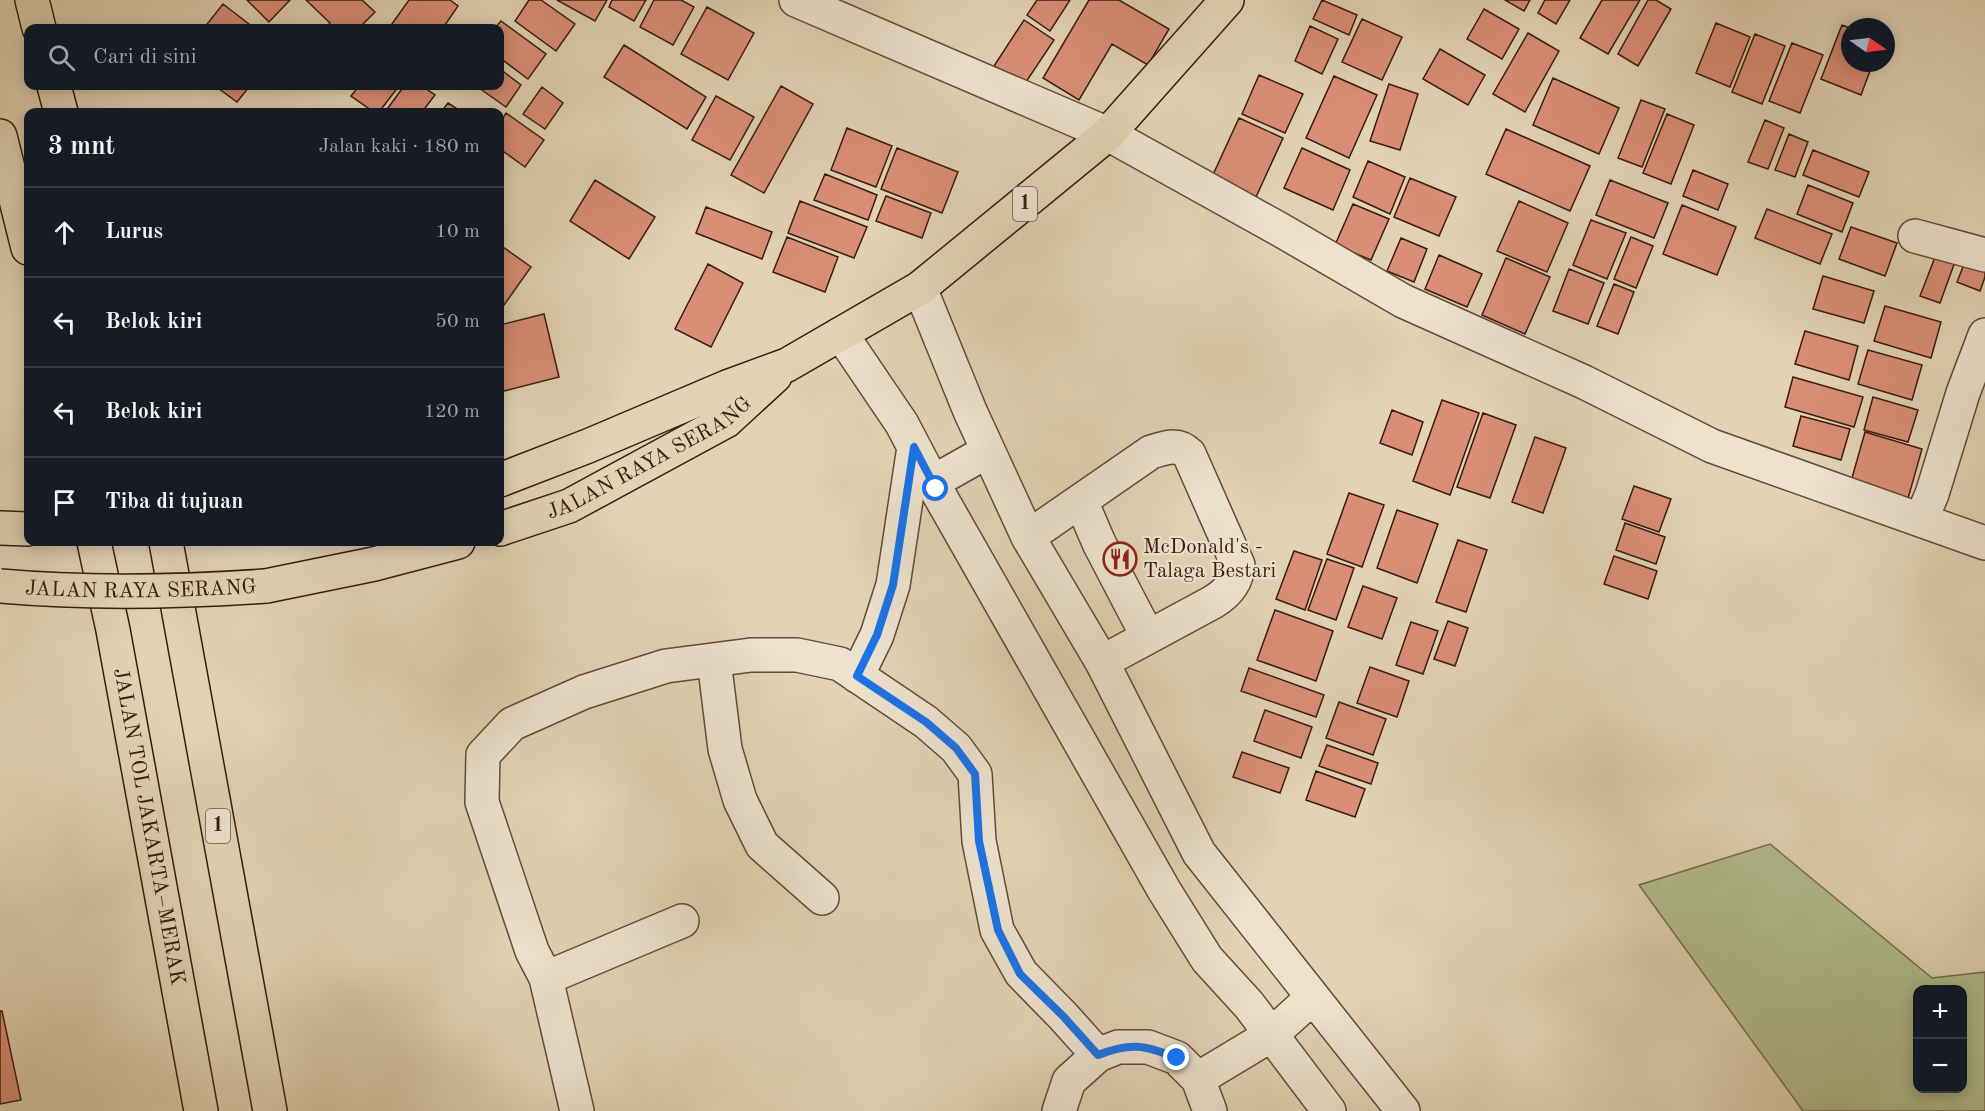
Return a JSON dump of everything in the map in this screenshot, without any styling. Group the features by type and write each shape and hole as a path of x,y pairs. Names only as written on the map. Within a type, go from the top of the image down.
{"highway":[{"path":"32,0 38,24"},
{"name":"JALAN RAYA SERANG","path":"504,478 588,446 727,387 787,365 920,288 1108,134 1227,0"},
{"path":"55,90 60,108"},
{"path":"0,136 24,232"},
{"name":"JALAN RAYA SERANG","path":"504,529 569,506 726,421 787,365"},
{"path":"0,528 24,529"},
{"name":"JALAN TOL JAKARTA–MERAK","path":"95,546 113,630 201,1111"},
{"name":"1","path":"167,546 270,1111"},
{"name":"JALAN RAYA SERANG","path":"0,586 190,591 266,586 374,564 443,546"}],"street":[{"path":"796,0 1108,134 1404,301 1584,382 1712,446 1985,543"},
{"path":"1916,236 1985,255"},
{"path":"920,288 970,411 1028,537 1102,662 1199,853 1403,1111"},
{"path":"841,334 902,424 1164,890 1207,959 1249,1005 1329,1111"},
{"path":"1921,520 1932,494 1963,393 1985,335"},
{"path":"1028,537 1151,452 1173,446 1189,454 1238,565 1234,583 1223,596 1102,662"},
{"path":"857,676 877,635 893,585 914,447"},
{"path":"933,482 988,451"},
{"path":"1081,501 1099,543 1148,637"},
{"path":"577,1111 546,978 532,951 482,802 483,755 512,724 584,692 666,666 751,655 797,655 840,664 926,722 956,748 975,774 979,841 998,930 1020,974 1063,1016 1098,1055"},
{"path":"714,660 725,749 740,800 762,845 822,898"},
{"path":"546,978 682,921"},
{"path":"1198,1079 1271,1035 1313,997"},
{"path":"1059,1111 1069,1082 1098,1055 1118,1047 1148,1047 1177,1058 1198,1079 1210,1111"}],"green space":[{"path":"1770,844 1932,978 1985,972 1985,1111 1803,1111 1639,885"}],"building":[{"path":"247,0 290,0 269,22"},
{"path":"306,0 362,0 375,12 363,24 330,23"},
{"path":"409,0 450,0 458,6 446,24 392,24"},
{"path":"529,0 541,0 575,24 556,51 515,21"},
{"path":"557,0 607,0 595,21"},
{"path":"612,0 646,0 634,21 609,7"},
{"path":"654,0 681,0 694,7 673,45 640,27"},
{"path":"1037,0 1070,0 1050,31 1027,15"},
{"path":"1089,0 1119,0 1169,29 1148,65 1112,44 1079,100 1043,78"},
{"path":"1322,0 1357,15 1349,35 1313,19"},
{"path":"1505,0 1530,0 1524,11"},
{"path":"1545,0 1570,0 1556,24 1538,13"},
{"path":"1602,0 1640,0 1608,54 1580,38"},
{"path":"1648,0 1656,0 1671,9 1638,66 1618,54"},
{"path":"223,4 249,24 207,24"},
{"path":"707,7 754,33 728,80 681,54"},
{"path":"1484,9 1519,29 1502,59 1467,39"},
{"path":"1362,19 1402,37 1382,80 1342,62"},
{"path":"1024,20 1054,40 1024,85 994,66"},
{"path":"501,21 546,54 528,79 504,61 504,24 498,24"},
{"path":"1716,23 1750,37 1730,87 1696,73"},
{"path":"1310,26 1338,39 1322,74 1295,61"},
{"path":"1841,28 1841,72 1870,72 1861,95 1821,79"},
{"path":"1528,33 1559,51 1525,112 1493,94"},
{"path":"1755,34 1785,46 1762,104 1732,92"},
{"path":"1792,43 1823,55 1800,113 1769,101"},
{"path":"624,45 706,97 687,129 604,77"},
{"path":"1440,49 1485,75 1468,105 1423,79"},
{"path":"504,72 521,85 506,107 482,90 504,90"},
{"path":"1259,75 1303,94 1285,133 1242,114"},
{"path":"1334,76 1377,95 1349,158 1306,138"},
{"path":"1553,78 1619,108 1599,154 1533,125"},
{"path":"1389,84 1418,94 1400,150 1370,141"},
{"path":"781,86 813,104 764,193 731,175"},
{"path":"542,87 563,103 545,129 523,114"},
{"path":"220,90 247,90 237,102"},
{"path":"356,90 396,90 382,108 368,108 351,96"},
{"path":"401,90 428,90 435,95 425,108 388,108"},
{"path":"716,96 754,117 730,160 692,140"},
{"path":"1641,100 1665,109 1642,167 1618,158"},
{"path":"448,103 456,108 444,108"},
{"path":"506,113 544,140 525,167 504,152 504,116"},
{"path":"1667,114 1694,125 1671,184 1643,173"},
{"path":"1239,118 1283,138 1256,197 1212,177"},
{"path":"1765,120 1784,128 1768,169 1748,162"},
{"path":"847,128 892,146 876,187 831,170"},
{"path":"1506,129 1590,166 1570,211 1486,174"},
{"path":"1789,134 1808,142 1795,177 1775,170"},
{"path":"897,148 958,172 942,213 881,189"},
{"path":"1302,148 1350,170 1333,210 1284,188"},
{"path":"1813,150 1869,172 1859,197 1803,175"},
{"path":"1368,161 1405,177 1390,214 1353,197"},
{"path":"1693,170 1728,184 1718,210 1683,196"},
{"path":"825,174 877,195 868,220 814,200"},
{"path":"1410,178 1456,197 1439,236 1394,217"},
{"path":"595,180 655,217 629,259 570,221"},
{"path":"1610,180 1668,203 1654,238 1596,215"},
{"path":"1808,185 1853,203 1842,232 1797,214"},
{"path":"886,196 931,213 922,238 876,221"},
{"path":"800,201 867,227 854,258 788,233"},
{"path":"1519,201 1568,223 1547,272 1497,251"},
{"path":"1353,204 1389,219 1371,260 1335,245"},
{"path":"1682,205 1736,227 1717,275 1663,254"},
{"path":"706,207 772,232 762,259 696,233"},
{"path":"1767,209 1832,234 1820,264 1755,238"},
{"path":"1591,220 1626,233 1607,279 1573,265"},
{"path":"1851,227 1897,243 1885,276 1839,259"},
{"path":"787,237 838,257 825,292 773,272"},
{"path":"1631,237 1653,246 1636,288 1614,279"},
{"path":"1401,238 1427,249 1414,282 1387,271"},
{"path":"504,248 531,267 504,305"},
{"path":"1937,252 1956,259 1940,303 1920,296"},
{"path":"1968,254 1985,261 1985,277 1980,291 1957,282"},
{"path":"1439,255 1482,274 1467,307 1425,289"},
{"path":"1506,258 1550,277 1525,334 1482,315"},
{"path":"708,264 743,283 711,347 675,329"},
{"path":"1569,269 1604,283 1588,324 1553,311"},
{"path":"1823,276 1874,291 1864,323 1813,309"},
{"path":"1614,284 1634,292 1618,334 1597,326"},
{"path":"1885,306 1941,322 1931,358 1874,341"},
{"path":"544,314 559,377 504,391 504,324"},
{"path":"1805,331 1858,346 1849,380 1795,364"},
{"path":"1868,350 1922,365 1912,400 1858,384"},
{"path":"1793,377 1863,397 1854,427 1785,407"},
{"path":"1873,397 1918,410 1908,442 1864,430"},
{"path":"1442,400 1479,413 1450,495 1413,481"},
{"path":"1392,410 1423,422 1412,455 1380,443"},
{"path":"1483,413 1516,425 1490,498 1457,487"},
{"path":"1801,416 1850,429 1841,460 1793,446"},
{"path":"1865,432 1922,449 1907,502 1850,485"},
{"path":"1535,437 1566,448 1543,513 1512,502"},
{"path":"1634,486 1671,499 1659,532 1622,519"},
{"path":"1349,493 1384,505 1362,567 1327,554"},
{"path":"1397,510 1438,524 1417,583 1377,568"},
{"path":"1625,523 1665,537 1656,564 1616,550"},
{"path":"1458,540 1487,550 1466,612 1436,602"},
{"path":"1294,551 1322,560 1305,610 1276,599"},
{"path":"1614,556 1657,571 1648,599 1604,584"},
{"path":"1327,559 1354,568 1336,620 1308,610"},
{"path":"1363,586 1397,598 1382,639 1348,627"},
{"path":"1275,610 1333,631 1316,681 1257,660"},
{"path":"1448,621 1468,628 1455,666 1434,659"},
{"path":"1411,622 1438,631 1423,674 1396,665"},
{"path":"1370,667 1409,681 1397,717 1357,703"},
{"path":"1249,668 1324,695 1316,717 1241,691"},
{"path":"1339,702 1386,719 1373,755 1326,738"},
{"path":"1265,710 1312,727 1301,758 1254,741"},
{"path":"1327,745 1378,763 1371,784 1319,766"},
{"path":"1242,752 1289,768 1280,793 1233,777"},
{"path":"1316,771 1365,789 1355,817 1306,800"},
{"path":"0,1011 2,1011 21,1100 0,1104"}],"place":[{"name":"McDonald's - Talaga Bestari","path":"1120,559"}],"route":[{"path":"936,489 914,447 893,585 877,635 857,676 926,722 956,748 975,774 979,841 998,930 1020,974 1063,1016 1098,1055 1118,1047 1148,1047 1177,1058"}]}
